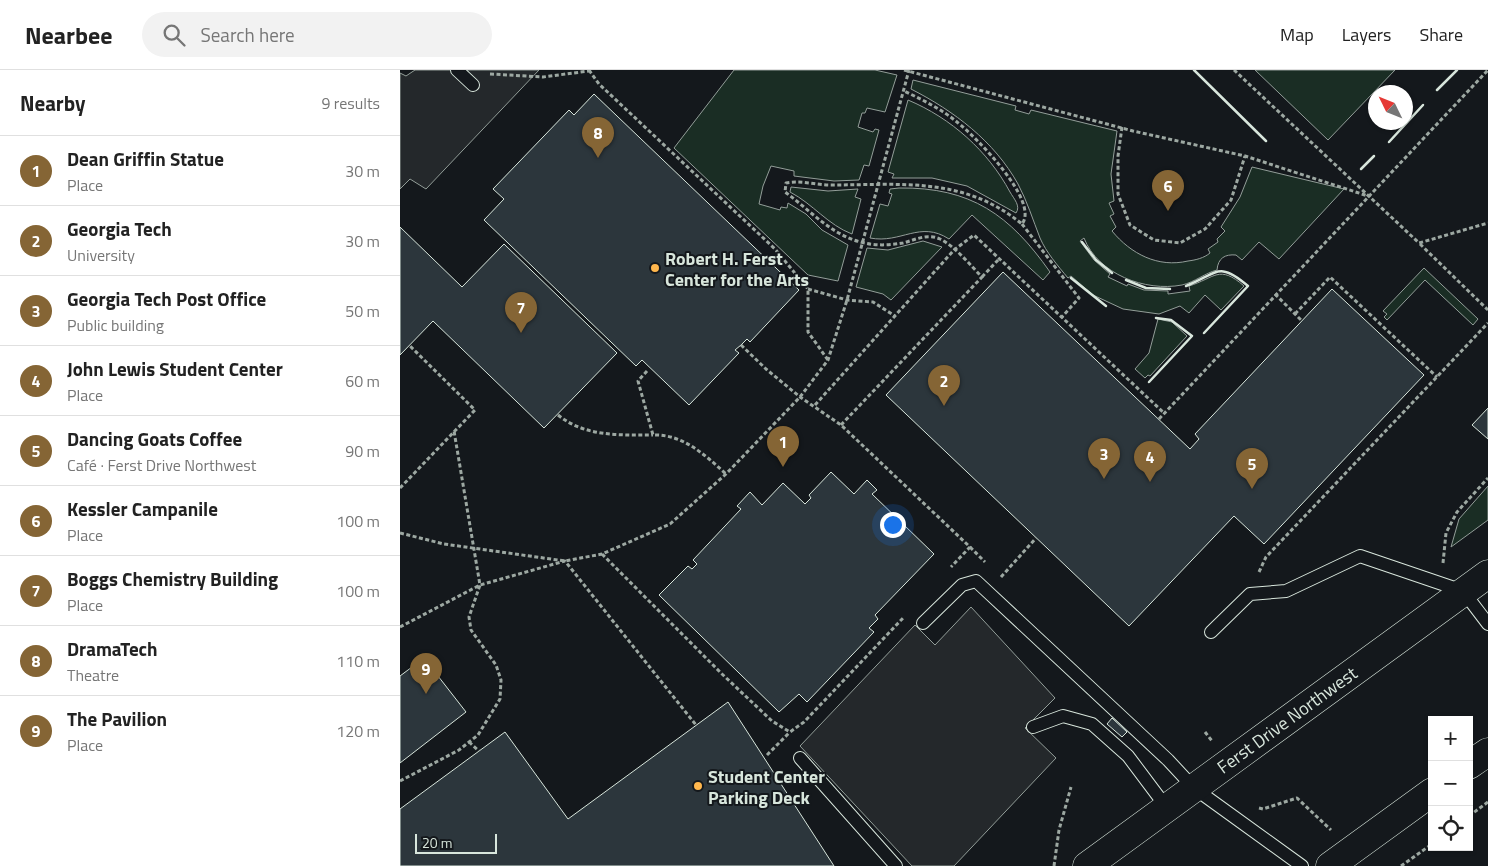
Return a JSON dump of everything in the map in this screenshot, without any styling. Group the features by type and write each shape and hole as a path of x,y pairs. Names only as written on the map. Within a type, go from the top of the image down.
{"street":[{"name":"Ferst Drive Northwest","path":"1087,866 1488,574"},
{"path":"1473,762 1488,752"},
{"path":"1330,866 1428,795"}],"lane":[{"path":"457,70 473,85"},
{"path":"1212,632 1250,594 1286,591 1360,556 1464,591 1488,624"},
{"path":"923,623 962,585 976,581 1168,760 1194,788 1302,866"},
{"path":"1033,727 1063,716 1092,724 1128,756 1167,808"},
{"path":"800,758 896,866"}],"path":[{"path":"904,70 1122,127 1245,156 1368,196"},
{"path":"1234,70 1488,310"},
{"path":"1159,419 1488,70"},
{"path":"486,74 543,77 589,71 599,84 775,249 808,289 847,300 873,302 895,316"},
{"path":"400,627 480,584 566,561 602,554 670,524 726,474 800,397 828,360 863,243 909,71"},
{"path":"904,92 933,105 976,139 1003,170 1020,196 1026,212 1025,220 1022,224"},
{"path":"1122,127 1118,156 1118,194 1130,225 1154,240 1180,243 1205,229 1231,200 1245,156"},
{"path":"982,277 939,238 930,237 887,244 863,243 843,235 824,224 785,192 786,183 936,186 968,193 1005,210 1022,224 1079,298 1061,318"},
{"path":"1419,244 1488,223"},
{"path":"815,406 954,250 974,235 1164,413"},
{"path":"841,425 999,259"},
{"path":"1295,314 1330,276 1437,377"},
{"path":"808,289 808,332 828,360"},
{"path":"1275,294 1302,321"},
{"path":"1250,594 1266,557 1488,323"},
{"path":"400,488 474,410 409,345"},
{"path":"740,345 800,397 841,425 970,547 949,569"},
{"path":"648,371 638,382 653,435"},
{"path":"558,415 567,422 595,433 663,436 695,447 726,474"},
{"path":"400,781 459,750 469,742 478,734 500,699 501,680 496,665 472,630 469,617 480,584 472,548 454,431"},
{"path":"1442,562 1446,533 1457,512 1488,478"},
{"path":"400,533 444,544 566,561 696,726"},
{"path":"1002,577 1036,538"},
{"path":"602,554 722,674 772,721 790,732"},
{"path":"767,755 790,732 804,722 909,612"},
{"path":"469,742 479,751"},
{"path":"1054,866 1059,830 1071,788"},
{"path":"1256,806 1263,809 1297,798 1331,830"},
{"path":"1473,813 1488,802"},
{"path":"1401,866 1428,847"}],"green space":[{"path":"734,70 875,70 897,75 885,112 867,108 865,113 862,113 858,127 873,132 875,129 879,130 869,166 864,165 859,180 834,181 794,176 794,171 771,166 763,186 759,204 780,210 781,207 787,208 788,203 806,214 822,230 848,245 838,281 808,275 674,148"},
{"path":"1255,70 1395,70 1381,85 1368,85 1368,98 1328,140"},
{"path":"913,80 1016,106 1015,110 1029,114 1031,110 1117,131 1111,174 1114,201 1109,203 1114,214 1110,216 1116,227 1112,231 1136,252 1156,261 1177,263 1197,259 1210,253 1208,249 1218,242 1217,239 1225,231 1221,227 1240,197 1252,167 1344,189 1279,259 1259,242 1242,260 1236,255 1225,256 1219,262 1217,270 1182,285 1153,286 1124,278 1100,262 1084,238 1080,241 1094,260 1110,274 1108,277 1127,286 1128,284 1144,290 1168,291 1168,294 1190,291 1189,286 1222,274 1236,279 1244,286 1221,310 1205,295 1189,313 1180,306 1159,314 1123,309 1093,295 1071,276 1068,278 1052,259 1040,238 1018,184 1008,168 972,129 942,107 911,89"},
{"path":"908,100 939,116 967,137 1001,177 1015,200 1018,208 1016,213 967,186 932,178 892,178 894,174 888,172"},
{"path":"791,187 828,191 858,189 855,197 861,199 852,234 835,225 790,192"},
{"path":"890,189 925,189 947,193 968,199 986,208 1004,220 1020,235 1050,272 1043,280 972,215 949,239 929,232 919,232 891,238 870,238 880,204 888,206 892,194 889,193"},
{"path":"923,241 942,247 891,300 883,294 856,287 867,248 888,250"},
{"path":"1424,268 1478,319 1473,325 1425,280 1387,320 1384,317 1387,314 1383,311"},
{"path":"1158,319 1172,322 1187,336 1150,376 1148,375 1145,378 1135,369 1149,353"},
{"path":"1488,486 1488,520 1451,547 1459,519"}],"shaded area":[{"path":"415,70 539,70 426,189 410,179 400,189 400,73 406,76"},
{"path":"971,607 1055,698 1025,728 1056,758 954,866 912,866 800,746 915,625 935,645"}],"building":[{"name":"Robert H. Ferst Center for the Arts","path":"594,94 799,290 750,342 747,339 735,350 739,353 689,405 642,360 636,366 484,220 504,199 493,189 569,110 574,115"},
{"path":"400,227 462,287 504,244 617,353 544,428 433,321 400,355"},
{"path":"1003,272 1190,449 1199,439 1195,434 1332,289 1424,375 1264,544 1234,516 1129,626 886,395"},
{"path":"1488,408 1488,439 1472,425"},
{"path":"831,472 854,494 867,480 877,490 872,494 934,554 875,615 878,619 869,628 874,632 807,702 799,694 779,712 659,595 688,566 692,569 697,564 693,560 741,509 737,506 750,492 762,505 783,483 805,504 811,498 809,495"},
{"path":"424,658 466,712 400,763 400,676"},
{"name":"Student Center Parking Deck","path":"728,702 834,866 400,866 400,809 505,732 568,819"},
{"path":"1112,718 1127,732 1122,737 1107,724"}],"wall":[{"path":"1194,70 1266,141"},
{"path":"1437,90 1457,70"},
{"path":"1389,142 1423,105"},
{"path":"1361,169 1374,156"},
{"path":"1082,242 1096,260 1112,273"},
{"path":"1186,286 1211,274 1223,271 1230,273 1248,286 1204,333"},
{"path":"1071,278 1106,306"},
{"path":"1126,280 1146,288 1170,289"},
{"path":"1149,382 1192,336 1171,320 1156,318"}],"place":[{"name":"DramaTech","path":"598,158"},
{"name":"Kessler Campanile","path":"1168,211"},
{"name":"Robert H. Ferst Center for the Arts","path":"655,268"},
{"name":"Boggs Chemistry Building","path":"521,333"},
{"name":"Georgia Tech","path":"944,406"},
{"name":"Dean Griffin Statue","path":"783,467"},
{"name":"Georgia Tech Post Office","path":"1104,479"},
{"name":"John Lewis Student Center","path":"1150,482"},
{"name":"Dancing Goats Coffee","path":"1252,489"},
{"name":"The Pavilion","path":"426,694"},
{"name":"Student Center Parking Deck","path":"698,786"}]}
